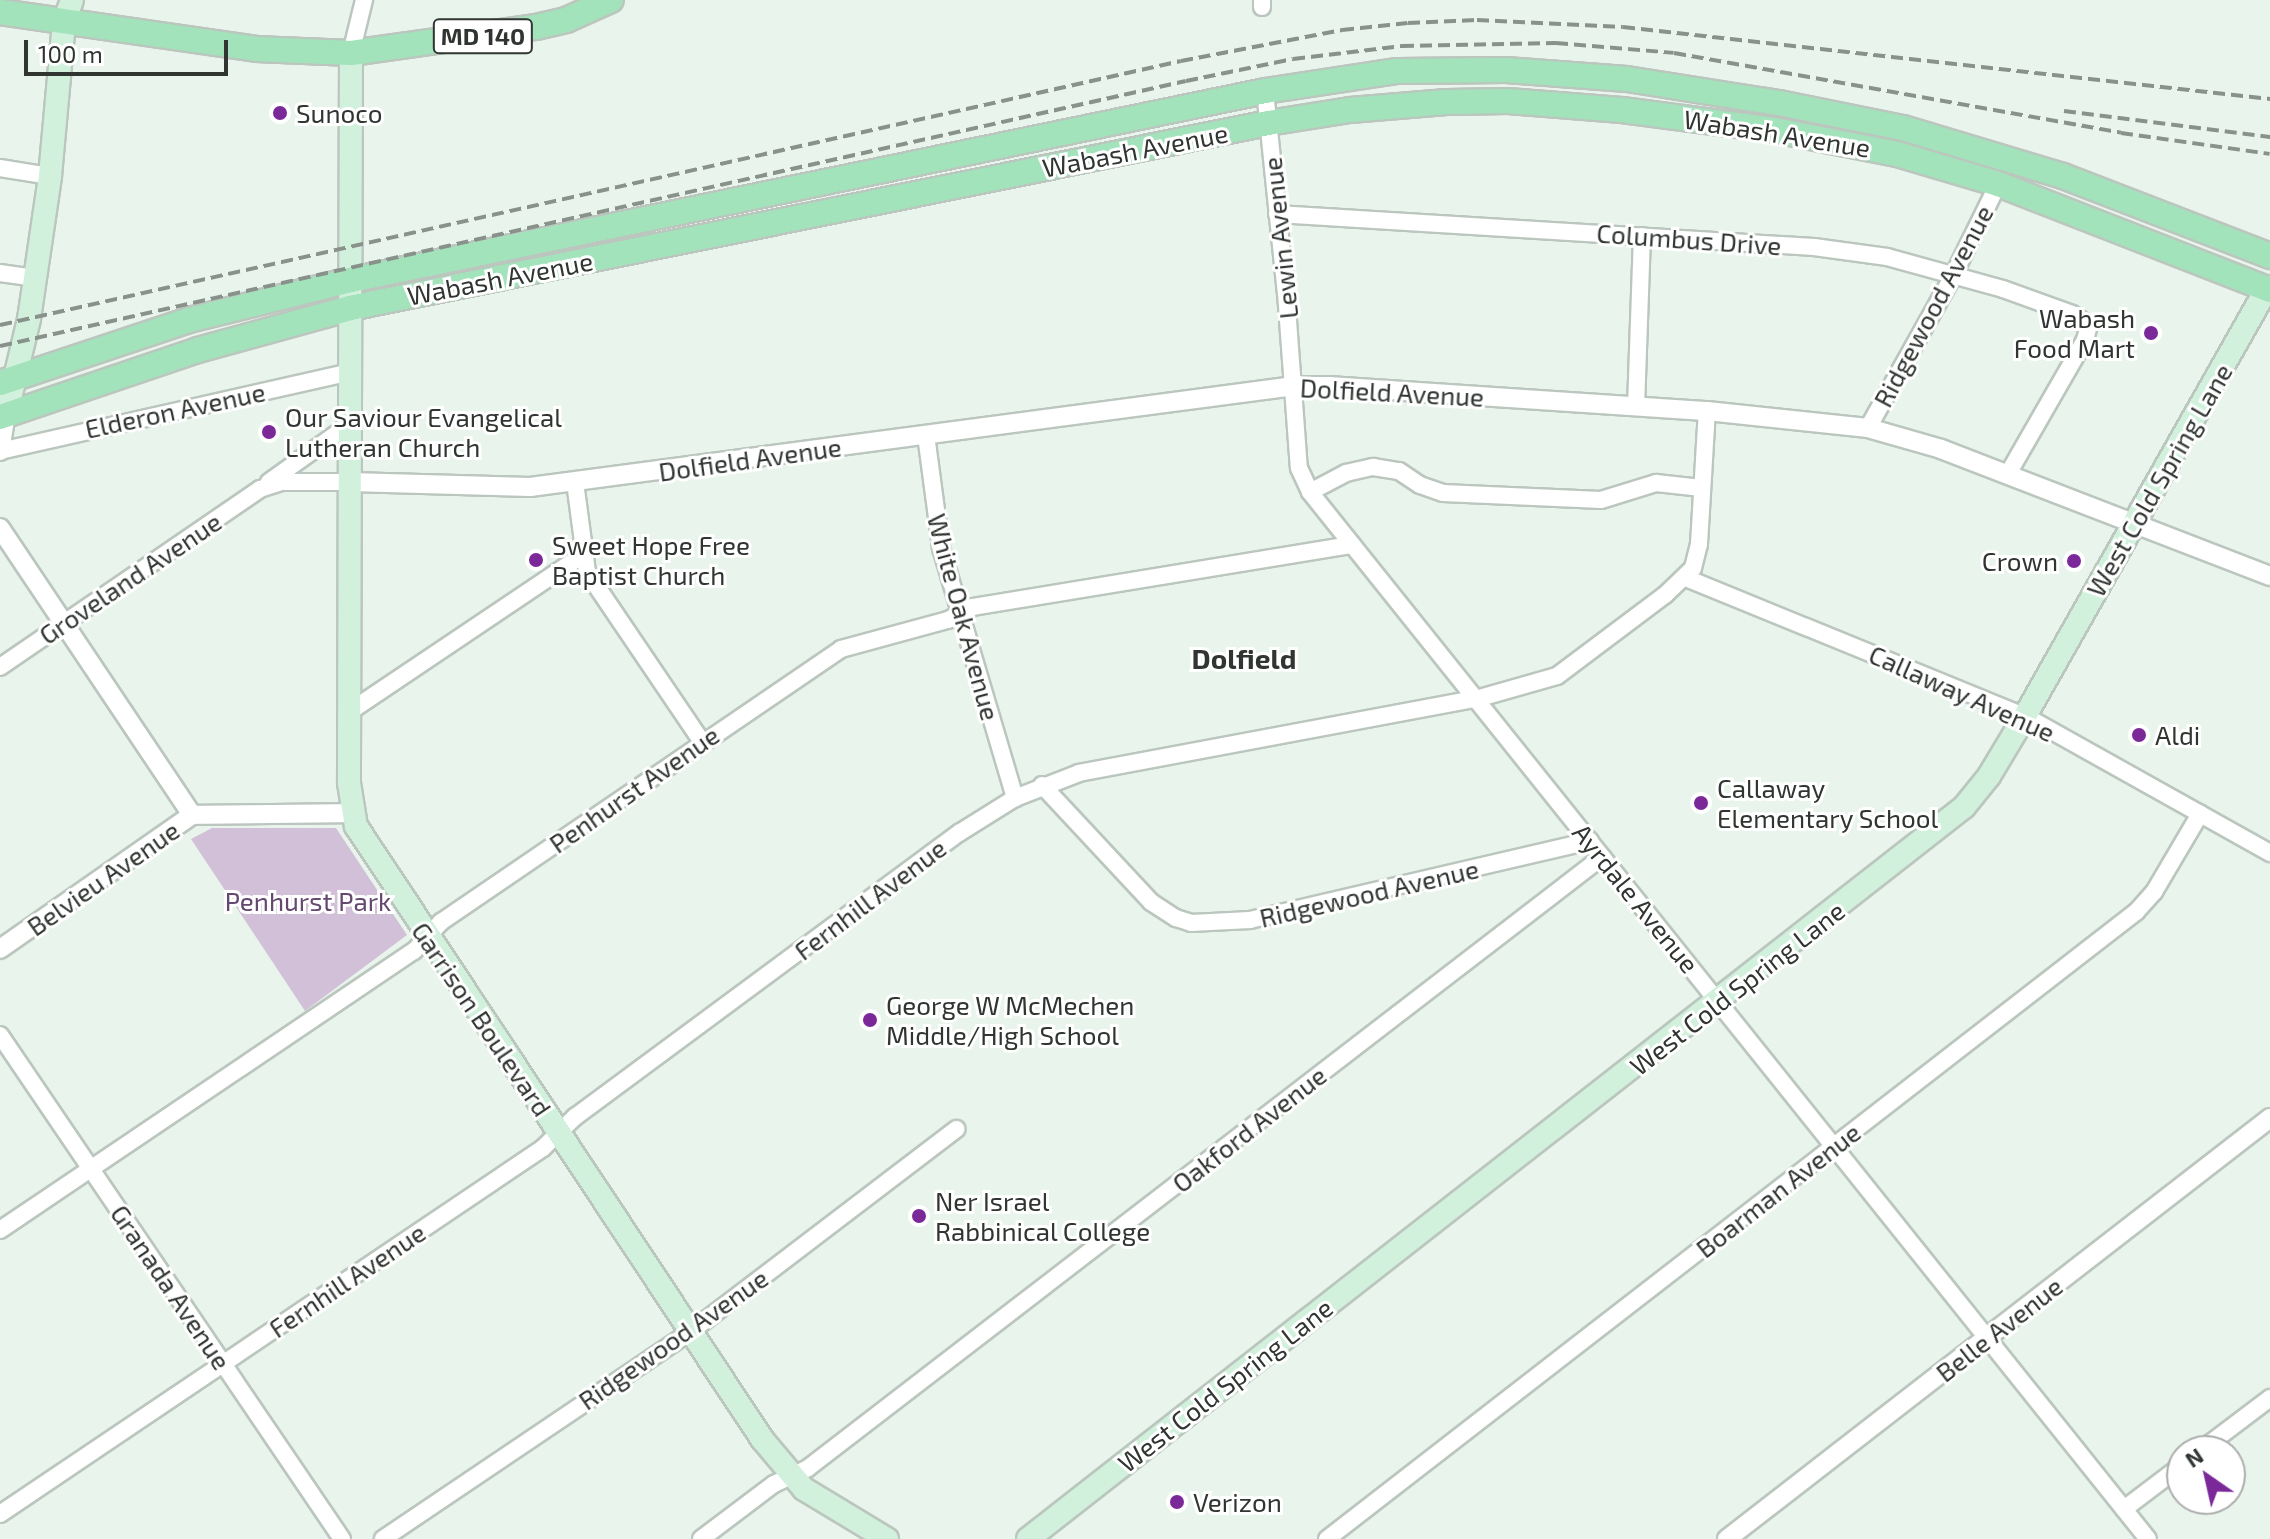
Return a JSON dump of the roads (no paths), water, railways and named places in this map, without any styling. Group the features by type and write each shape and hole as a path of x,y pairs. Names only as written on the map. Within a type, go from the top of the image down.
{"main road":[{"name":"MD 140","path":"0,12 65,7 256,49 351,53 536,27 566,20 611,0"},
{"path":"3,416 7,381 35,278 50,176 65,7"},
{"name":"Garrison Boulevard","path":"351,53 349,712 352,813 363,839 427,937 690,1332 792,1477 821,1502 887,1539"},
{"name":"Wabash Avenue","path":"7,381 189,320 351,280 842,176 1265,91 1385,73 1476,69 1627,79 1765,100 1903,128 2006,156 2270,256"},
{"name":"Wabash Avenue","path":"3,416 231,340 350,308 1268,123 1350,110 1447,102 1562,104 1690,118 1843,142 1951,168 2269,287"},
{"path":"842,176 847,208"},
{"name":"West Cold Spring Lane","path":"1028,1539 1945,826 1977,792 2025,716 2269,287"}],"street":[{"path":"351,53 364,0"},
{"name":"Lewin Avenue","path":"1265,91 1294,386"},
{"path":"0,168 50,176"},
{"name":"Ridgewood Avenue","path":"1868,428 1954,274 1998,184"},
{"name":"Columbus Drive","path":"1277,214 1814,247 1887,257 1954,274 2072,314 2089,325 2085,340 2008,474"},
{"path":"1636,407 1642,236"},
{"path":"0,273 35,278"},
{"name":"Elderon Avenue","path":"0,451 350,372"},
{"name":"Dolfield Avenue","path":"350,482 506,489 575,482 1294,386 1707,411 1868,428 2008,474 2270,576"},
{"name":"Ayrdale Avenue","path":"1294,386 1299,468 1310,492 2148,1539"},
{"path":"1686,578 1698,556 1707,411"},
{"path":"0,451 3,416"},
{"name":"Groveland Avenue","path":"0,667 349,425"},
{"name":"White Oak Avenue","path":"926,435 935,518 1015,798"},
{"path":"1310,492 1346,473 1373,467 1399,471 1420,485 1443,493 1601,500 1656,483 1702,488"},
{"name":"Groveland Avenue","path":"260,489 291,481 350,482"},
{"path":"575,482 587,572 702,742"},
{"path":"0,528 62,625 192,815"},
{"name":"Penhurst Avenue","path":"0,1230 414,951 441,922 841,649 948,620 972,607 1352,545"},
{"path":"349,712 584,554"},
{"name":"Fernhill Avenue","path":"0,1514 543,1148 933,852 1015,798 1079,773 1476,699 1557,676 1686,578"},
{"name":"Callaway Avenue","path":"1686,578 2025,716 2270,853"},
{"name":"Ridgewood Avenue","path":"1042,785 1151,902 1176,918 1191,923 1228,924 1590,841"},
{"name":"Belvieu Avenue","path":"0,949 192,815 352,813"},
{"name":"Boarman Avenue","path":"1327,1539 2146,902 2200,814"},
{"name":"Oakford Avenue","path":"701,1539 774,1484 808,1468 1602,857"},
{"name":"Granada Avenue","path":"0,1035 342,1539"},
{"name":"Belle Avenue","path":"1727,1539 2270,1118"},
{"name":"Ridgewood Avenue","path":"383,1539 690,1332 956,1129"},
{"path":"2221,1435 2270,1398"},
{"path":"2124,1509 2166,1477"}],"railway":[{"path":"0,325 1181,61 1342,30 1408,23 1477,20 1623,27 2270,99"},
{"path":"0,346 1186,81 1293,59 1402,46 1556,43 1674,53 2121,133 2270,154"},
{"path":"2064,111 2270,137"}],"place":[{"name":"Sunoco","path":"280,113"},
{"name":"Wabash Food Mart","path":"2151,333"},
{"name":"Our Saviour Evangelical Lutheran Church","path":"269,432"},
{"name":"Sweet Hope Free Baptist Church","path":"536,560"},
{"name":"Crown","path":"2074,561"},
{"name":"Aldi","path":"2139,735"},
{"name":"Callaway Elementary School","path":"1701,803"},
{"name":"George W McMechen Middle/High School","path":"870,1020"},
{"name":"Ner Israel Rabbinical College","path":"919,1216"},
{"name":"Verizon","path":"1177,1502"}],"district":[{"name":"Dolfield","path":"1244,658"}],"park label":[{"name":"Penhurst Park","path":"308,901"}]}
